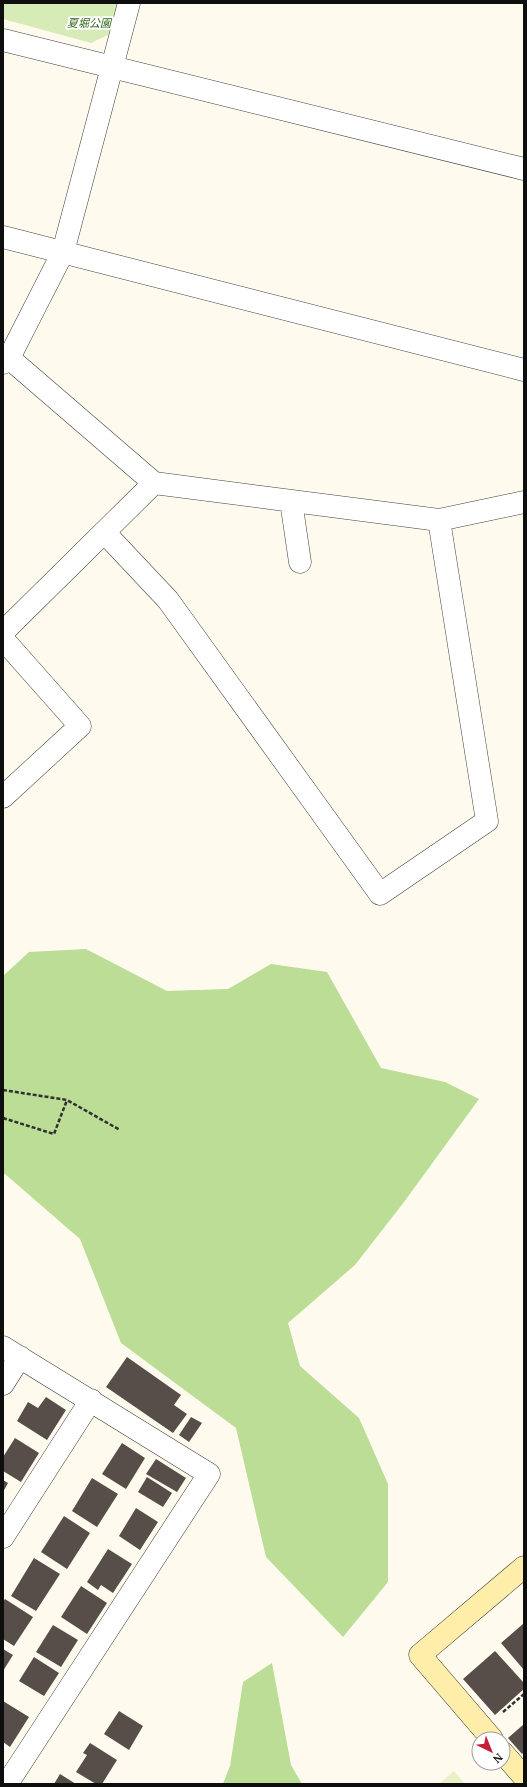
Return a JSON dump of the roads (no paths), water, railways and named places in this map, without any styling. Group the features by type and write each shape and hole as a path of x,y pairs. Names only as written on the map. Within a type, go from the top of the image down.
{"street":[{"path":"129,3 63,252 6,360 154,483 439,520 524,502"},
{"path":"3,40 524,169"},
{"path":"3,237 524,370"},
{"path":"3,632 154,483"},
{"path":"291,501 300,562"},
{"path":"104,532 168,600 380,894 487,821 439,520"},
{"path":"3,639 80,726 3,797"},
{"path":"3,1384 12,1352 209,1474 7,1784"},
{"path":"3,1536 91,1400"},
{"path":"485,1731 420,1655 524,1568"},
{"path":"511,1762 524,1777"}],"park label":[{"name":"夏堀公園","path":"89,23"}]}
